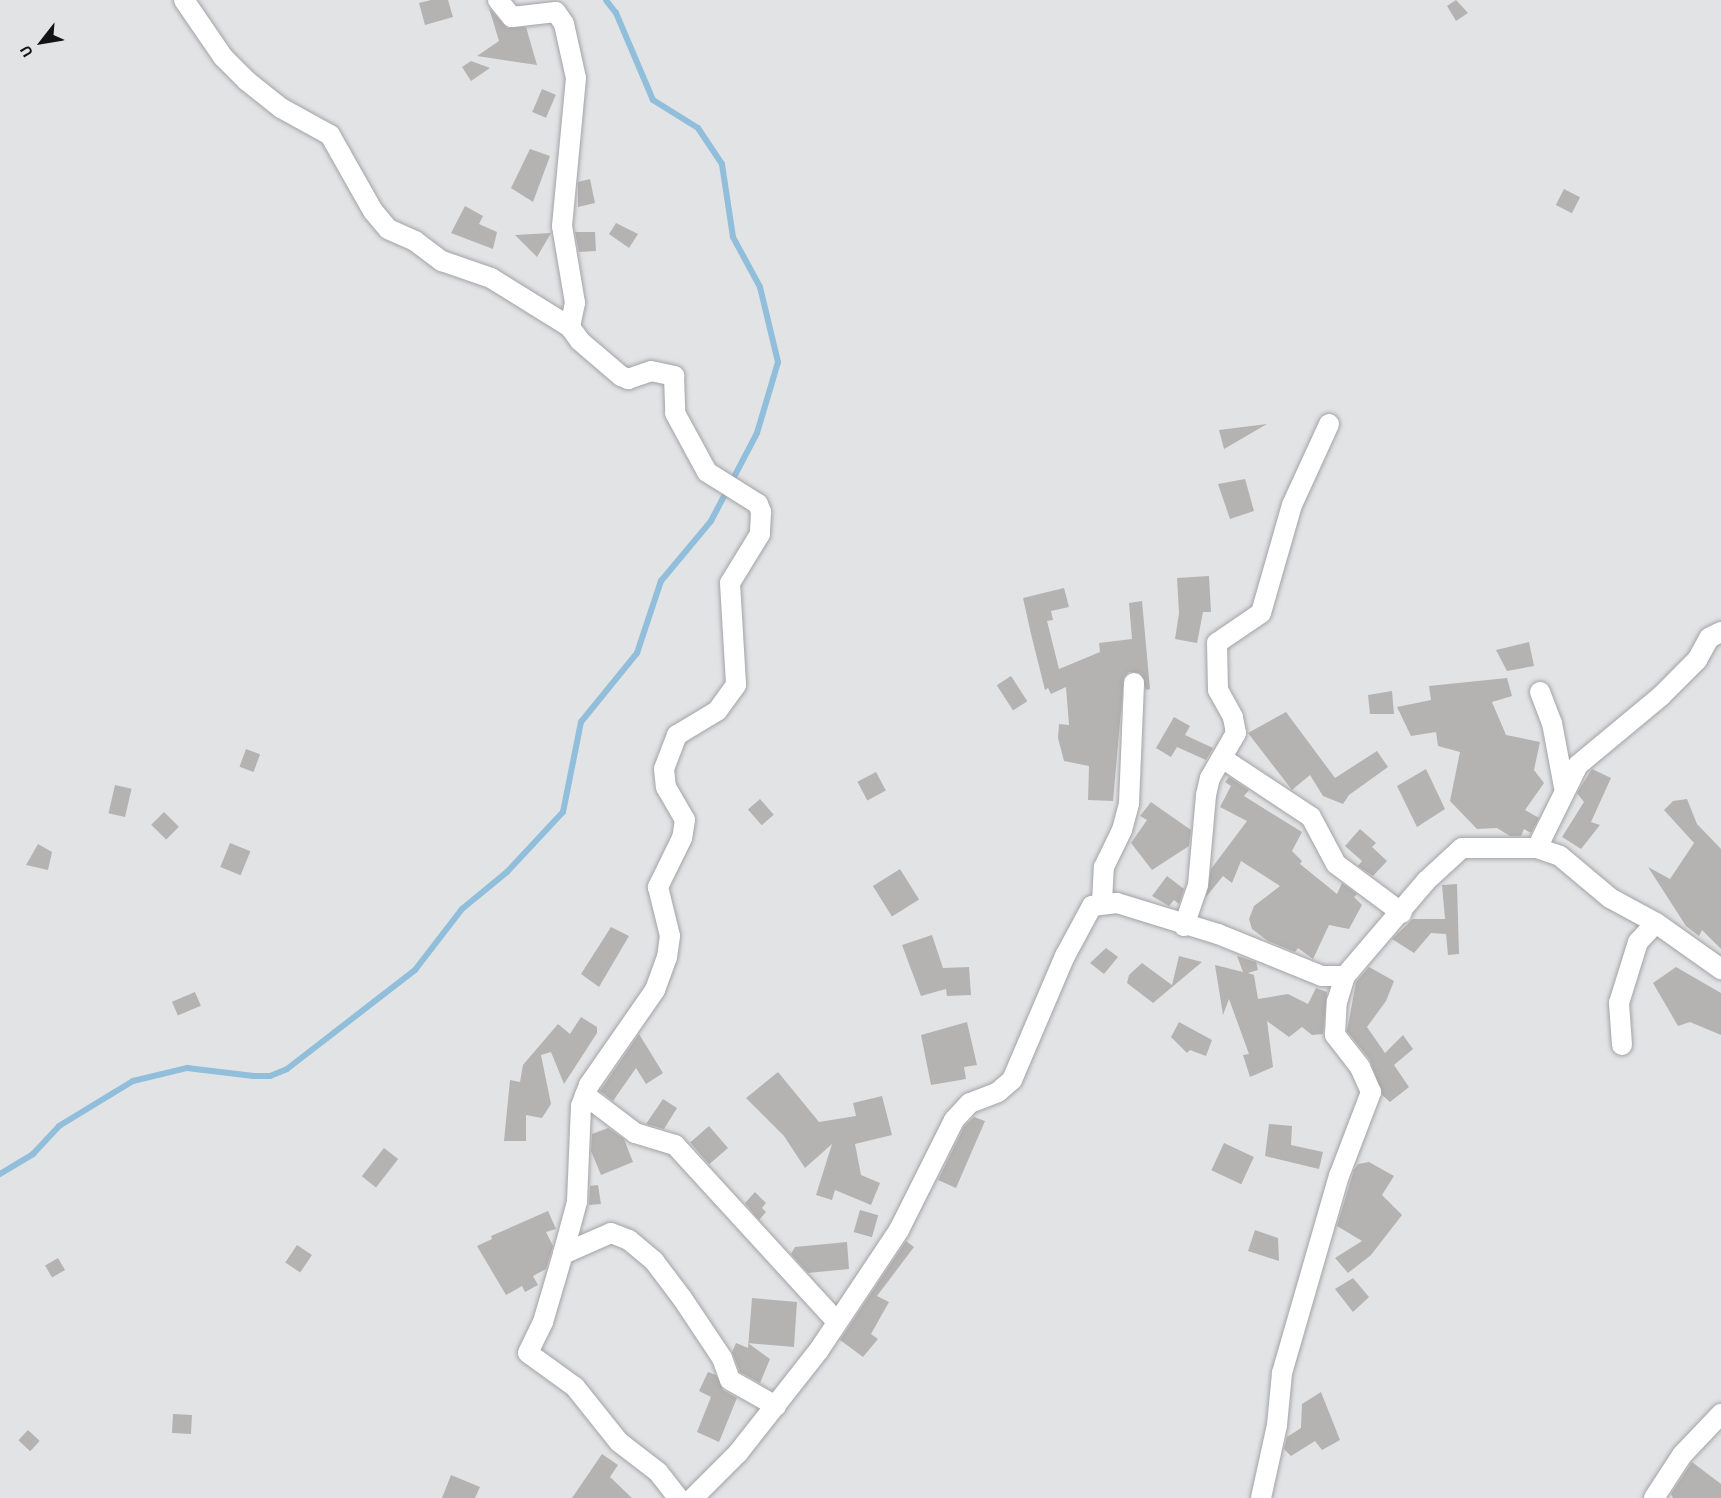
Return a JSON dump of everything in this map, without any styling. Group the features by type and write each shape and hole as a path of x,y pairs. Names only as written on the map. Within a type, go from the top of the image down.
{"street":[{"path":"184,0 223,57 247,81 281,108 318,125 330,135 388,230 415,241 442,261 491,278 570,327 580,341 621,376 628,379 651,371 674,376 675,413 683,432 707,472 758,504 764,524 730,583 736,685 717,711 677,735 664,769 666,787 685,820 682,838 658,887 670,936 667,957 655,990 608,1055 585,1095 578,1143 577,1202 543,1322 528,1353 574,1387 619,1442 658,1472 678,1498"},
{"path":"498,0 512,17 556,12 564,24 576,78 562,225 575,303 570,327"},
{"path":"1184,926 1198,885 1206,795 1236,733 1236,725 1218,690 1217,642 1261,613 1292,505 1329,424"},
{"path":"1537,848 1564,787 1590,752 1661,696 1697,660 1708,640 1721,632"},
{"path":"1102,902 1104,867 1122,830 1129,802 1134,683"},
{"path":"1540,692 1552,723 1564,787"},
{"path":"1222,758 1311,817 1336,864 1402,913"},
{"path":"1261,1498 1277,1425 1281,1373 1339,1176 1371,1092 1360,1067 1335,1035 1337,1002 1345,976 1402,913 1438,868 1462,848 1537,848 1560,856 1610,898 1656,923 1721,969"},
{"path":"693,1498 738,1453 776,1406 837,1322 899,1230 954,1120 970,1103 998,1092 1012,1080 1082,920 1092,906 1102,902 1117,903 1184,926 1218,934 1322,976 1345,976"},
{"path":"1622,1045 1618,1003 1638,942 1656,923"},
{"path":"585,1095 635,1133 675,1145 837,1322"},
{"path":"563,1254 611,1233 629,1240 654,1260 682,1298 722,1358 730,1380 776,1406"},
{"path":"1654,1498 1682,1455 1721,1414"}],"building":[{"path":"448,0 453,17 425,25 419,3"},
{"path":"1456,0 1468,13 1456,21 1447,6"},
{"path":"489,8 507,28 526,27 537,65 477,56 499,41"},
{"path":"471,61 490,68 471,81 462,67"},
{"path":"542,89 556,95 546,118 532,112"},
{"path":"530,149 550,156 533,202 511,188"},
{"path":"590,179 595,203 578,207 578,182"},
{"path":"1564,189 1580,197 1572,213 1556,205"},
{"path":"465,206 483,216 479,224 497,232 493,249 451,233"},
{"path":"616,223 638,234 629,248 609,234"},
{"path":"575,232 595,232 596,251 579,252"},
{"path":"551,233 537,257 515,235"},
{"path":"1267,424 1224,449 1219,430"},
{"path":"1245,479 1254,511 1230,519 1218,484"},
{"path":"1209,576 1211,612 1203,612 1197,643 1175,639 1179,613 1177,578"},
{"path":"1064,588 1069,607 1051,611 1053,620 1047,621 1059,669 1100,652 1099,643 1132,639 1129,603 1142,601 1150,689 1146,690 1140,673 1129,672 1124,677 1113,801 1088,800 1089,766 1064,761 1058,738 1059,724 1069,725 1066,687 1051,694 1048,688 1045,690 1031,634 1023,598"},
{"path":"1529,642 1534,666 1507,671 1496,650"},
{"path":"1011,676 1027,701 1013,710 997,685"},
{"path":"1507,678 1512,696 1492,702 1506,735 1540,742 1534,770 1544,783 1525,810 1539,818 1531,833 1524,829 1521,836 1510,836 1497,828 1477,829 1450,801 1460,752 1438,746 1436,732 1411,736 1397,707 1431,700 1429,686"},
{"path":"1392,691 1394,714 1370,714 1368,695"},
{"path":"1286,712 1335,778 1377,751 1388,767 1349,795 1343,804 1323,796 1310,775 1292,790 1248,733"},
{"path":"1174,717 1190,726 1185,735 1213,748 1206,760 1177,747 1171,757 1156,748"},
{"path":"246,749 260,754 254,772 240,767"},
{"path":"1426,769 1445,809 1417,827 1397,786"},
{"path":"1592,769 1611,778 1591,822 1600,825 1581,849 1562,837 1584,802 1577,793"},
{"path":"876,772 886,791 867,800 857,782"},
{"path":"1229,777 1249,790 1244,796 1302,832 1292,851 1302,861 1300,864 1337,894 1342,883 1357,894 1354,897 1362,905 1349,929 1329,925 1313,959 1298,948 1295,952 1268,941 1252,929 1249,919 1254,906 1280,886 1241,861 1232,883 1223,876 1206,897 1211,869 1247,821 1220,807 1231,786 1225,782"},
{"path":"115,785 132,789 125,817 108,813"},
{"path":"760,799 774,815 762,825 748,809"},
{"path":"1687,799 1697,824 1721,849 1721,949 1702,930 1699,936 1686,926 1648,867 1670,879 1694,843 1664,810 1673,801"},
{"path":"1151,802 1191,830 1189,846 1152,870 1131,843 1147,820 1140,816"},
{"path":"164,812 179,827 166,840 151,825"},
{"path":"1360,829 1376,843 1372,847 1387,861 1373,876 1358,866 1362,861 1345,846"},
{"path":"230,843 250,851 241,875 220,867"},
{"path":"38,844 52,852 48,870 26,865"},
{"path":"900,869 919,900 892,916 873,886"},
{"path":"1167,876 1184,889 1179,904 1174,900 1169,906 1152,896"},
{"path":"1457,884 1459,954 1448,955 1446,934 1431,933 1414,953 1392,939 1413,919 1445,919 1442,885"},
{"path":"611,927 629,936 599,987 581,974"},
{"path":"932,935 943,968 969,967 971,995 947,996 946,989 921,996 902,945"},
{"path":"1106,948 1118,957 1104,974 1090,963"},
{"path":"1179,956 1202,962 1153,1003 1127,983 1129,975 1142,963 1172,985"},
{"path":"1237,956 1256,962 1258,970 1248,973 1254,975 1258,999 1288,994 1308,1004 1316,988 1327,992 1323,1034 1312,1035 1302,1027 1289,1037 1267,1021 1273,1067 1250,1077 1243,1055 1249,1054 1229,999 1223,1015 1215,965 1243,972"},
{"path":"1369,967 1394,981 1386,1001 1367,1027 1385,1053 1403,1035 1413,1049 1394,1065 1409,1087 1390,1102 1382,1095 1370,1060 1347,1031 1356,982"},
{"path":"1676,967 1721,993 1721,1035 1690,1022 1678,1026 1653,983"},
{"path":"195,992 201,1006 178,1016 172,1002"},
{"path":"581,1017 597,1027 597,1033 564,1084 551,1052 541,1055 551,1104 542,1118 526,1115 526,1141 504,1141 510,1080 520,1082 523,1065 558,1024 570,1034"},
{"path":"967,1022 977,1065 964,1067 966,1079 931,1085 921,1035"},
{"path":"1179,1022 1212,1040 1206,1056 1190,1050 1187,1053 1171,1037"},
{"path":"639,1034 663,1073 646,1084 636,1068 613,1101 600,1091"},
{"path":"778,1072 819,1122 856,1116 853,1103 882,1096 892,1135 855,1144 861,1175 880,1183 871,1205 835,1190 832,1200 816,1195 832,1144 805,1168 784,1136 746,1098"},
{"path":"663,1099 677,1108 664,1129 646,1124"},
{"path":"974,1117 985,1121 956,1188 938,1180 964,1127"},
{"path":"1269,1124 1292,1126 1291,1145 1323,1152 1319,1169 1265,1156"},
{"path":"709,1126 728,1148 709,1164 690,1142"},
{"path":"608,1128 624,1139 633,1162 601,1175 591,1151 592,1134"},
{"path":"1224,1143 1254,1157 1241,1184 1211,1170"},
{"path":"384,1148 398,1159 376,1187 362,1176"},
{"path":"1369,1162 1394,1176 1382,1195 1402,1215 1371,1255 1348,1273 1335,1258 1362,1241 1337,1226 1354,1170 1358,1164"},
{"path":"598,1185 601,1204 589,1205 590,1186"},
{"path":"755,1192 766,1203 762,1208 766,1212 759,1220 745,1203"},
{"path":"860,1210 878,1215 872,1237 854,1232"},
{"path":"548,1211 556,1229 546,1232 553,1246 546,1269 533,1276 538,1285 525,1292 522,1286 506,1295 477,1246 492,1239 491,1236"},
{"path":"1255,1230 1278,1238 1279,1261 1248,1251"},
{"path":"906,1241 914,1247 877,1296 889,1302 871,1334 878,1339 863,1357 840,1340"},
{"path":"847,1242 849,1269 808,1273 791,1254 795,1247"},
{"path":"297,1245 312,1255 300,1272 285,1262"},
{"path":"58,1258 65,1270 52,1278 45,1266"},
{"path":"1353,1278 1369,1297 1353,1312 1335,1289"},
{"path":"752,1298 797,1302 794,1347 748,1343"},
{"path":"736,1343 748,1348 748,1343 770,1359 760,1383 740,1372 732,1352"},
{"path":"708,1372 716,1375 723,1390 737,1398 719,1442 697,1432 711,1397 699,1391"},
{"path":"1321,1392 1340,1440 1322,1450 1315,1441 1291,1456 1284,1449 1287,1437 1301,1428 1302,1404"},
{"path":"173,1414 192,1415 191,1434 172,1433"},
{"path":"28,1430 40,1441 30,1451 18,1440"},
{"path":"602,1454 618,1465 610,1477 632,1498 572,1498"},
{"path":"1692,1462 1721,1484 1721,1498 1673,1498 1671,1494"},
{"path":"451,1475 480,1487 475,1498 442,1498"}],"waterway":[{"path":"0,1174 33,1154 59,1126 133,1081 187,1068 254,1076 270,1076 287,1069 415,970 462,909 507,872 563,812 581,722 637,653 661,581 711,521 757,433 778,362 760,287 733,237 722,164 698,128 653,100 616,13 606,0"}]}
